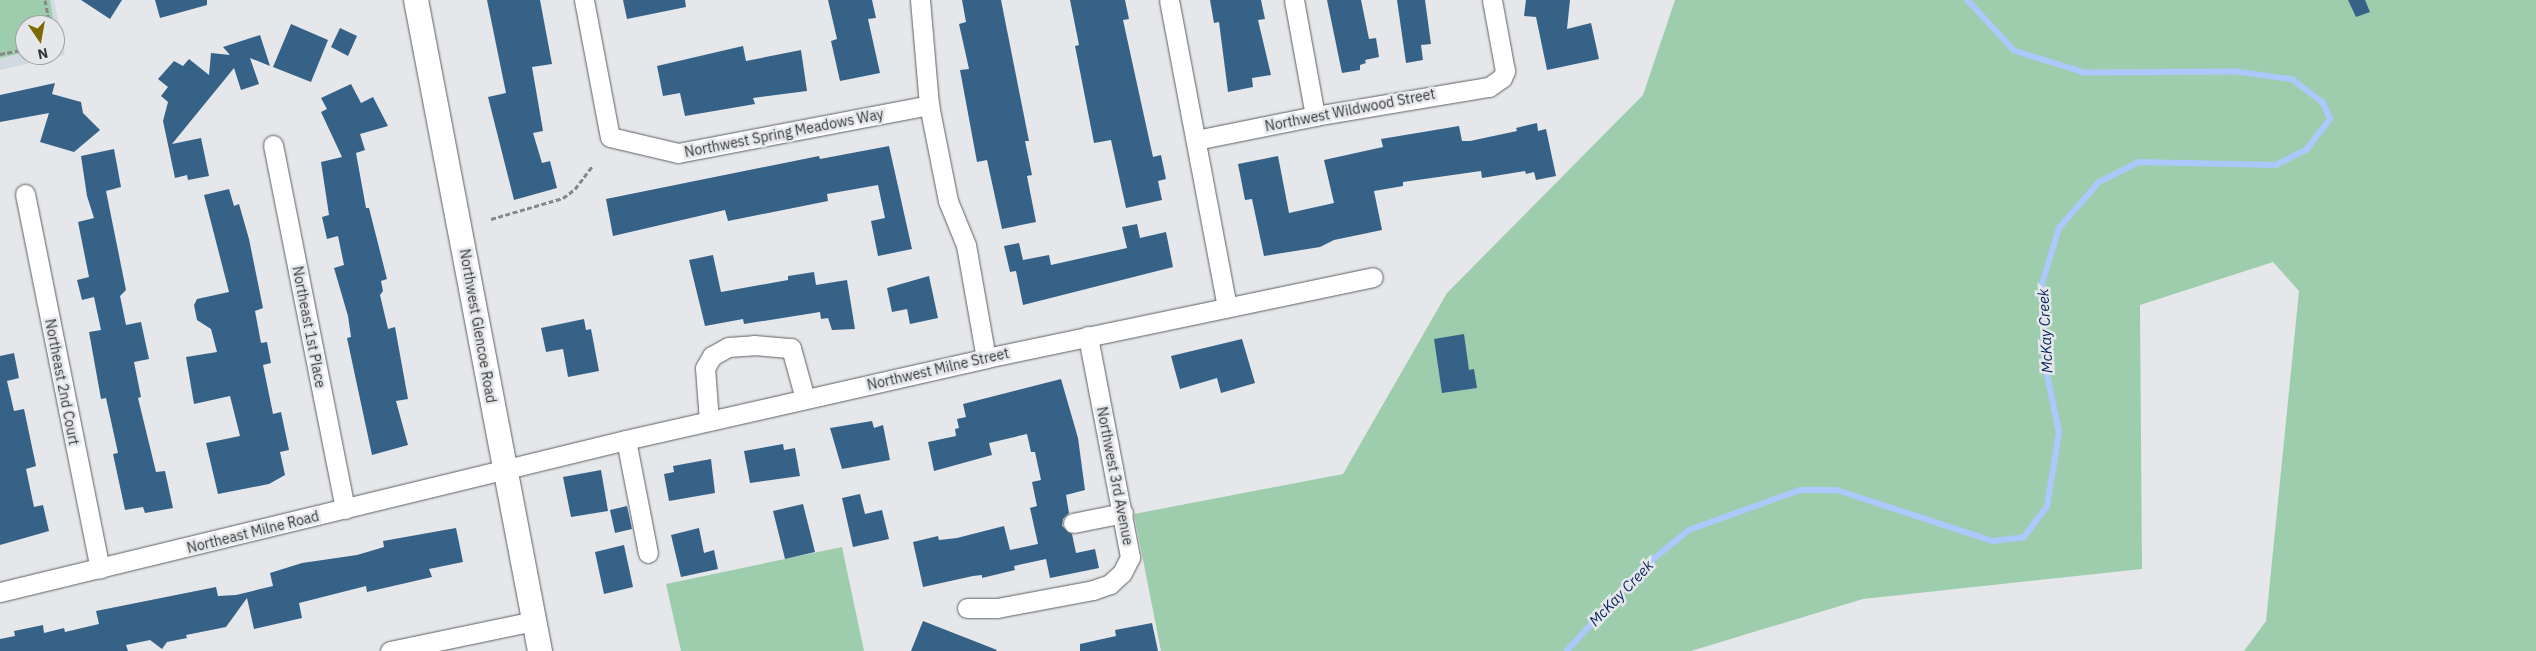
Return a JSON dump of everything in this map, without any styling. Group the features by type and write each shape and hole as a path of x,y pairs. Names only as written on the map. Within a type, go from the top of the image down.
{"main road":[{"name":"Northwest Glencoe Road","path":"416,0 540,651"}],"street":[{"name":"Northwest Spring Meadows Way","path":"584,0 610,137 678,152 929,105"},
{"path":"920,0 929,105 944,185 966,246 986,358"},
{"path":"1170,0 1227,306"},
{"path":"1294,0 1315,116"},
{"name":"Northwest Wildwood Street","path":"1196,140 1315,116 1489,87 1502,78 1504,65 1492,0"},
{"name":"Northeast 1st Place","path":"273,145 345,509"},
{"name":"Northeast 2nd Court","path":"26,194 100,569"},
{"name":"Northwest Milne Street","path":"504,468 986,358 1227,306 1373,277"},
{"name":"Northwest 3rd Avenue","path":"968,608 997,608 1110,584 1122,573 1130,557 1088,336"},
{"path":"709,421 705,368 712,356 728,348 754,345 791,348 805,399"},
{"path":"626,440 648,553"},
{"name":"Northeast Milne Road","path":"0,592 345,509 504,468"},
{"path":"1073,523 1123,513"},
{"path":"390,651 534,621"}],"path":[{"path":"45,0 48,15"},
{"path":"0,54 15,51"},
{"path":"491,219 563,198 575,189 593,165"}],"shaded area":[{"path":"0,0 54,0 57,15 15,15 15,65 22,65 0,70"}],"green space":[{"path":"0,0 50,0 52,15 15,15 15,54 0,58"},
{"path":"1675,0 2536,0 2536,651 2244,651 2266,621 2299,291 2273,262 2140,305 2142,569 1863,599 1691,651 1161,651 1134,514 1343,474 1447,293 1643,95"},
{"path":"842,547 864,651 681,651 666,584"}],"building":[{"path":"81,0 122,0 110,19"},
{"path":"155,0 207,0 207,5 160,18"},
{"path":"487,0 540,0 552,64 532,67 543,131 533,133 542,163 550,161 557,188 514,200 488,97 506,93"},
{"path":"623,0 685,0 686,7 627,19"},
{"path":"828,0 872,0 876,18 868,19 880,73 840,81 831,41 837,39"},
{"path":"962,0 1001,0 1029,141 1025,141 1032,175 1027,176 1036,222 1002,229 987,160 977,162 960,70 969,69 959,24 966,22"},
{"path":"1070,0 1125,0 1129,19 1123,20 1153,157 1161,155 1166,179 1158,181 1162,200 1126,208 1111,140 1094,143 1075,46 1079,45"},
{"path":"1210,0 1261,0 1265,19 1258,20 1271,75 1252,78 1253,87 1228,92 1219,22 1214,23"},
{"path":"1327,0 1361,0 1369,39 1376,38 1379,57 1365,60 1366,63 1360,65 1360,70 1342,73"},
{"path":"1397,0 1425,0 1431,44 1421,45 1423,60 1406,63"},
{"path":"1526,0 1570,0 1567,29 1591,23 1599,59 1547,70 1536,17 1524,16"},
{"path":"2348,0 2365,0 2370,12 2356,17"},
{"path":"291,24 328,40 311,82 273,67"},
{"path":"340,28 357,36 348,56 331,47"},
{"path":"260,35 270,66 250,58 259,84 241,90 234,68 172,144 201,138 209,176 188,180 187,175 175,178 163,121 168,102 161,96 168,87 158,79 174,61 183,66 189,59 209,75 211,53 230,55 223,47"},
{"path":"743,46 746,61 801,50 807,91 753,98 755,104 685,116 680,93 663,96 657,66"},
{"path":"55,83 52,94 81,102 83,113 100,130 74,152 40,142 49,113 0,122 0,95"},
{"path":"351,84 361,103 373,97 388,126 360,134 365,150 356,153 366,208 369,208 387,279 381,281 383,291 380,295 388,329 395,327 408,399 396,401 408,445 372,455 347,338 351,337 348,316 334,268 344,265 338,236 327,239 322,217 329,215 321,162 342,157 321,112 327,109 321,98"},
{"path":"1537,123 1538,131 1546,129 1556,176 1536,180 1534,172 1526,174 1525,171 1482,178 1481,171 1403,182 1403,186 1374,191 1382,230 1334,240 1320,247 1264,256 1252,199 1245,200 1238,164 1278,156 1289,213 1334,203 1324,160 1383,147 1381,139 1459,126 1462,141 1470,141 1517,131 1516,128"},
{"path":"889,146 912,249 878,256 871,221 885,218 878,185 827,194 828,201 728,221 725,210 613,236 606,199 819,156 820,159"},
{"path":"114,149 121,187 106,191 126,290 120,296 126,325 141,322 149,359 134,362 141,397 138,398 156,472 165,471 173,508 145,513 143,507 125,510 113,454 118,453 106,398 101,399 89,332 101,330 94,297 82,300 77,280 89,277 78,222 94,218 87,196 81,156"},
{"path":"229,189 234,206 239,204 249,239 263,308 255,311 261,343 267,342 271,363 263,365 273,414 281,412 289,450 280,452 285,475 269,484 218,494 206,443 240,436 230,396 194,404 186,357 217,352 211,329 197,320 194,305 197,299 229,292 204,195"},
{"path":"1137,224 1140,238 1166,232 1173,267 1023,305 1016,271 1010,272 1004,246 1019,243 1023,260 1049,255 1051,265 1127,248 1122,227"},
{"path":"713,255 721,292 788,280 788,276 814,272 816,285 847,280 855,329 832,330 828,318 821,319 820,312 744,324 743,319 705,326 689,260"},
{"path":"929,276 938,318 910,324 907,309 892,312 887,288"},
{"path":"584,319 586,330 591,329 599,371 568,377 563,349 546,352 541,328"},
{"path":"1464,334 1469,370 1474,369 1477,388 1442,393 1434,339"},
{"path":"1242,339 1255,383 1221,393 1217,378 1180,389 1171,356"},
{"path":"14,353 19,378 7,381 14,411 24,409 36,466 26,469 34,507 43,505 49,531 0,545 0,356"},
{"path":"1061,379 1078,438 1085,490 1066,495 1069,513 1063,519 1062,526 1072,534 1076,553 1095,549 1099,568 1050,578 1046,559 1014,566 1015,570 982,578 982,575 973,576 923,587 913,542 938,536 939,540 957,538 1004,526 1010,550 1038,544 1030,508 1037,506 1032,482 1041,480 1035,452 1031,452 1027,434 989,443 992,455 934,471 928,442 956,436 955,429 959,428 957,419 966,417 963,404"},
{"path":"872,421 874,428 883,425 890,460 842,469 830,428"},
{"path":"783,444 784,450 795,448 800,476 750,483 744,451"},
{"path":"711,459 715,493 669,501 664,474 674,472 673,466"},
{"path":"601,470 608,511 571,517 563,477"},
{"path":"860,494 865,514 882,510 889,539 853,547 842,498"},
{"path":"803,504 815,552 785,559 773,511"},
{"path":"627,506 632,529 615,533 610,510"},
{"path":"456,528 463,562 429,569 432,577 367,592 366,586 299,603 302,618 254,629 247,598 226,627 186,635 187,638 167,642 162,649 150,640 126,645 128,651 0,651 0,639 15,636 14,631 43,625 44,633 64,628 65,632 99,624 96,611 216,587 218,596 236,595 273,586 270,573 302,563 357,555 384,547 383,541"},
{"path":"699,528 704,553 714,550 718,569 681,577 671,535"},
{"path":"624,545 633,587 604,594 595,552"},
{"path":"923,621 997,650 911,651"},
{"path":"1152,623 1158,651 1080,651 1080,644 1116,636 1115,630"}],"waterway":[{"name":"McKay Creek","path":"1567,651 1640,570 1689,530 1800,490 1837,490 1993,541 2024,537 2047,507 2059,433 2044,360 2042,284 2059,228 2099,182 2139,162 2276,165 2306,150 2330,119 2323,103 2293,80 2237,72 2085,73 2014,51 1967,0"}]}
